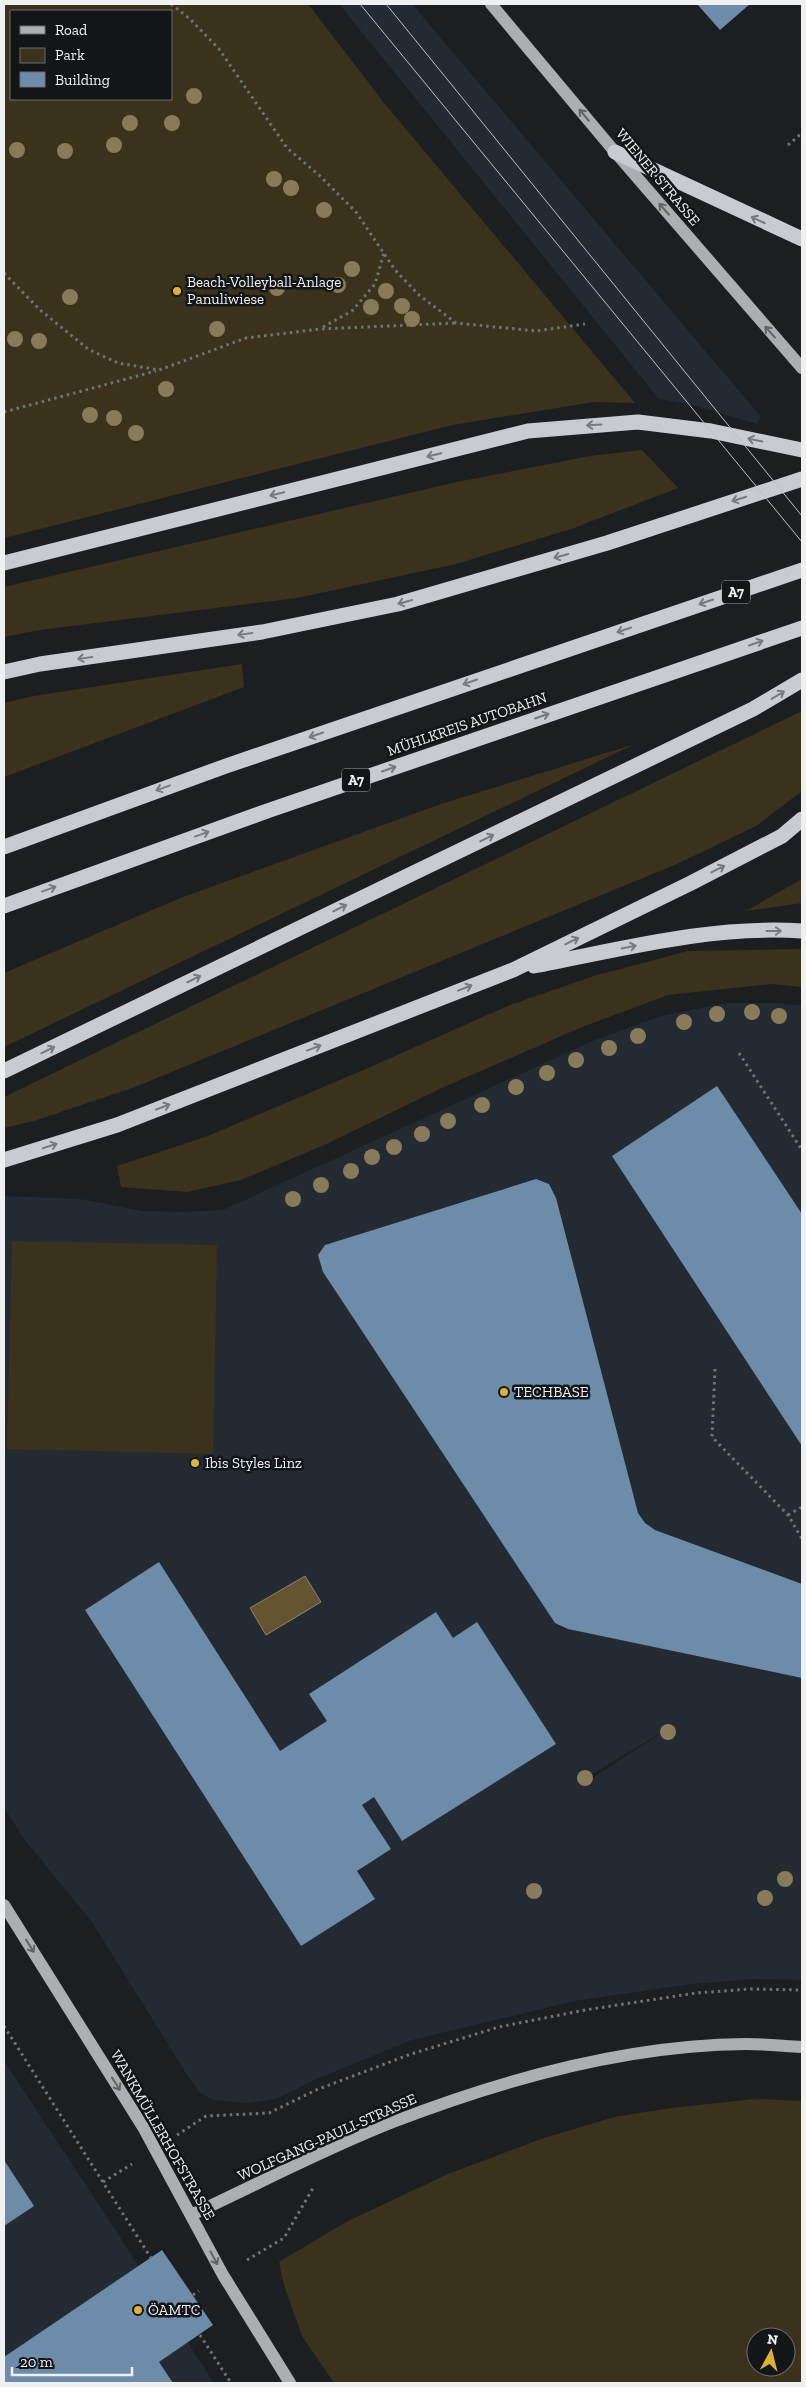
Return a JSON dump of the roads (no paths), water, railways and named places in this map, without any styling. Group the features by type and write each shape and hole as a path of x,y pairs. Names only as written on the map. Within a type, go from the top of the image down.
{"highway":[{"path":"615,152 802,240"},
{"path":"4,563 528,431 638,422 711,431 799,450"},
{"path":"4,672 40,664 262,632 398,604 607,543 802,479"},
{"name":"A7","path":"4,846 226,766 802,570"},
{"name":"MÜHLKREIS AUTOBAHN","path":"4,906 279,806 802,628"},
{"path":"4,1071 753,709 802,680"},
{"path":"4,1160 117,1125 513,970 782,836 802,819"},
{"path":"513,970 701,934 746,931 802,931"}],"main road":[{"name":"WIENER STRASSE","path":"491,4 615,152 802,368"},
{"name":"WANKMÜLLERHOFSTRASSE","path":"4,1904 143,2127 223,2275 290,2383"},
{"name":"WOLFGANG-PAULI-STRASSE","path":"191,2216 393,2122 524,2078 614,2058 669,2050 745,2044 802,2047"}],"tram line":[{"path":"360,4 802,542"},
{"path":"386,4 802,516"}],"place":[{"name":"Beach-Volleyball-Anlage Panuliwiese","path":"177,291"},
{"name":"TECHBASE","path":"504,1392"},
{"name":"Ibis Styles Linz","path":"195,1463"},
{"name":"ÖAMTC","path":"138,2310"}]}
